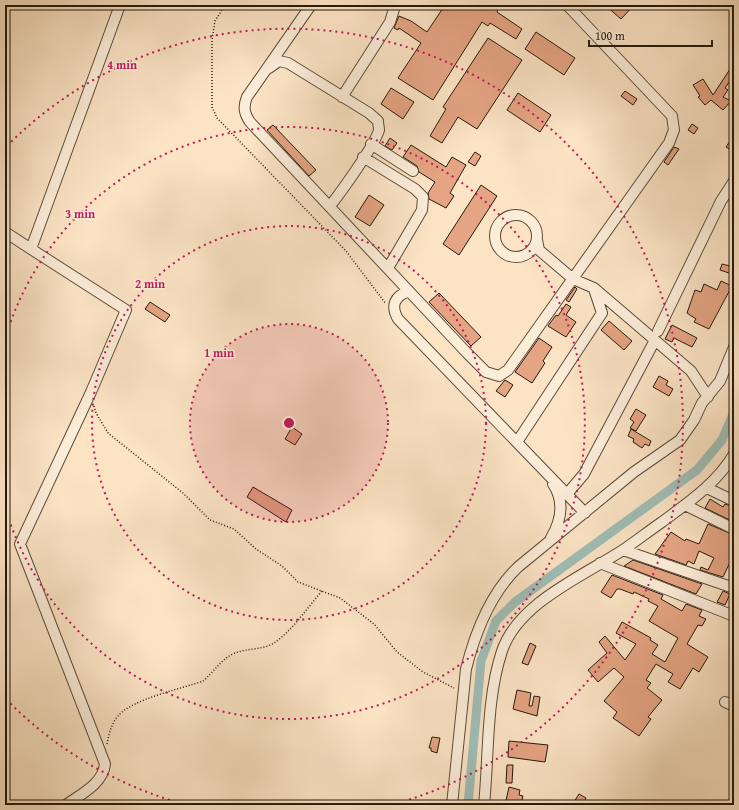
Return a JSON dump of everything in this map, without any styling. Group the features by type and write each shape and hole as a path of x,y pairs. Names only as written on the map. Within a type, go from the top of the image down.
{"street":[{"path":"31,249 120,5"},
{"path":"311,5 246,97 244,104 245,114 250,122 486,372 499,376 508,370 573,279 668,143 674,130 672,116 567,5"},
{"path":"342,97 390,22 394,9 392,5"},
{"path":"282,46 282,51 288,63"},
{"path":"264,72 279,61 288,63 378,121 379,129 364,157 330,206"},
{"path":"371,144 413,171"},
{"path":"383,169 388,155"},
{"path":"364,157 415,189 423,197 422,210 388,268"},
{"path":"566,494 584,474 656,335 721,202 734,181"},
{"path":"538,245 528,254 520,257 512,257 504,254 499,248 496,240 496,232 499,224 504,218 512,215 520,215 528,218 534,224 537,232 538,245 573,279 594,288 656,335 691,371 708,396"},
{"path":"5,232 126,310 91,392 20,544 105,764 104,773 97,782 66,805"},
{"path":"517,442 602,313 594,288"},
{"path":"409,291 400,294 395,302 394,313 398,319 585,513"},
{"path":"452,805 466,669 472,648 494,598 506,579 550,540 634,472 680,440 708,396 720,381 734,348"},
{"path":"484,805 491,706 502,651 513,629 542,600 622,550 707,488 731,465 734,454"},
{"path":"546,472 557,490 562,506 555,533 550,540"},
{"path":"707,488 734,501"},
{"path":"685,505 734,529"},
{"path":"622,550 734,588"},
{"path":"600,563 734,616"}],"path":[{"path":"91,392 96,413 108,433 182,493 210,520 234,529 256,549 282,566 298,582 340,598 374,624 397,652 423,672 451,686 464,696"},
{"path":"107,746 111,727 118,715 132,705 203,681 212,673 221,661 236,652 273,644 290,628 322,591"}],"building":[{"path":"445,5 492,5 498,9 497,12 522,29 516,39 490,23 488,26 482,22 433,100 398,78 421,43 399,28 398,30 394,28 399,16 411,21 427,32"},
{"path":"605,5 634,5 621,19"},
{"path":"536,32 575,58 564,75 525,49"},
{"path":"488,38 522,60 477,129 458,117 442,143 430,136 446,109 443,107"},
{"path":"734,63 734,75 725,88 728,90 723,97 731,101 723,110 711,100 705,105 698,97 700,96 693,85 703,79 713,95"},
{"path":"391,88 414,102 403,119 381,104"},
{"path":"625,91 637,99 633,105 621,96"},
{"path":"518,93 551,115 540,132 507,110"},
{"path":"692,124 698,128 694,134 688,130"},
{"path":"273,125 316,170 309,176 267,130"},
{"path":"734,135 734,152 726,147"},
{"path":"390,138 397,143 392,150 385,146"},
{"path":"411,145 446,167 452,157 466,165 450,193 454,196 446,208 429,199 428,193 435,182 419,172 417,166 403,157"},
{"path":"674,147 679,149 668,165 664,162"},
{"path":"475,152 481,156 475,166 468,162"},
{"path":"481,185 497,196 459,255 443,244"},
{"path":"369,195 384,205 370,226 355,217"},
{"path":"722,264 734,267 732,274 720,270"},
{"path":"721,281 732,286 709,329 694,322 696,319 687,313 695,290 701,292 704,284 717,290"},
{"path":"575,287 577,289 569,302 566,300"},
{"path":"439,293 481,337 471,346 429,302"},
{"path":"150,302 170,315 165,322 145,309"},
{"path":"566,304 571,307 566,315 576,322 566,337 548,326 556,315 558,316"},
{"path":"609,321 632,341 624,350 601,330"},
{"path":"672,325 697,338 692,347 674,338 672,342 665,339"},
{"path":"539,338 552,347 543,361 545,363 532,383 515,372"},
{"path":"659,376 668,381 666,385 673,389 669,396 653,387"},
{"path":"505,380 513,385 505,397 496,391"},
{"path":"636,409 646,415 636,431 630,428 634,422 630,419"},
{"path":"292,427 302,434 295,445 285,439"},
{"path":"631,429 651,441 649,446 645,444 642,448 633,442 634,439 628,436"},
{"path":"253,487 292,510 286,522 247,497"},
{"path":"710,499 723,507 725,504 734,507 734,522 705,508"},
{"path":"708,524 734,535 734,550 730,558 732,558 723,577 700,570 701,567 708,570 714,558 699,551 694,564 688,561 686,565 655,554 671,532 685,541 686,539 699,544"},
{"path":"633,560 702,584 696,594 624,566"},
{"path":"612,575 663,595 661,599 682,611 686,604 702,610 699,616 706,619 702,626 698,625 687,644 708,657 699,672 693,668 680,689 668,682 673,674 656,664 646,680 651,683 647,688 662,700 648,717 651,719 639,736 613,718 617,712 604,701 624,677 614,668 598,682 588,670 607,653 599,642 605,636 625,660 636,644 616,633 622,622 651,638 650,640 658,645 652,654 665,662 678,638 649,621 658,606 648,601 649,599 634,592 633,594 620,589 617,589 611,598 601,592"},
{"path":"723,591 730,594 725,605 717,602"},
{"path":"530,643 536,646 528,665 522,663"},
{"path":"517,690 531,693 529,706 532,706 534,696 540,697 537,716 513,709"},
{"path":"432,737 440,738 437,753 431,751 431,748 429,748"},
{"path":"509,741 548,745 545,762 508,757"},
{"path":"507,765 513,765 512,783 506,783"},
{"path":"509,787 520,790 519,795 523,796 521,805 505,805"},
{"path":"579,794 586,798 582,805 572,805"}],"waterway":[{"path":"468,805 481,661 496,621 515,602 697,470 722,440 734,412"}]}
